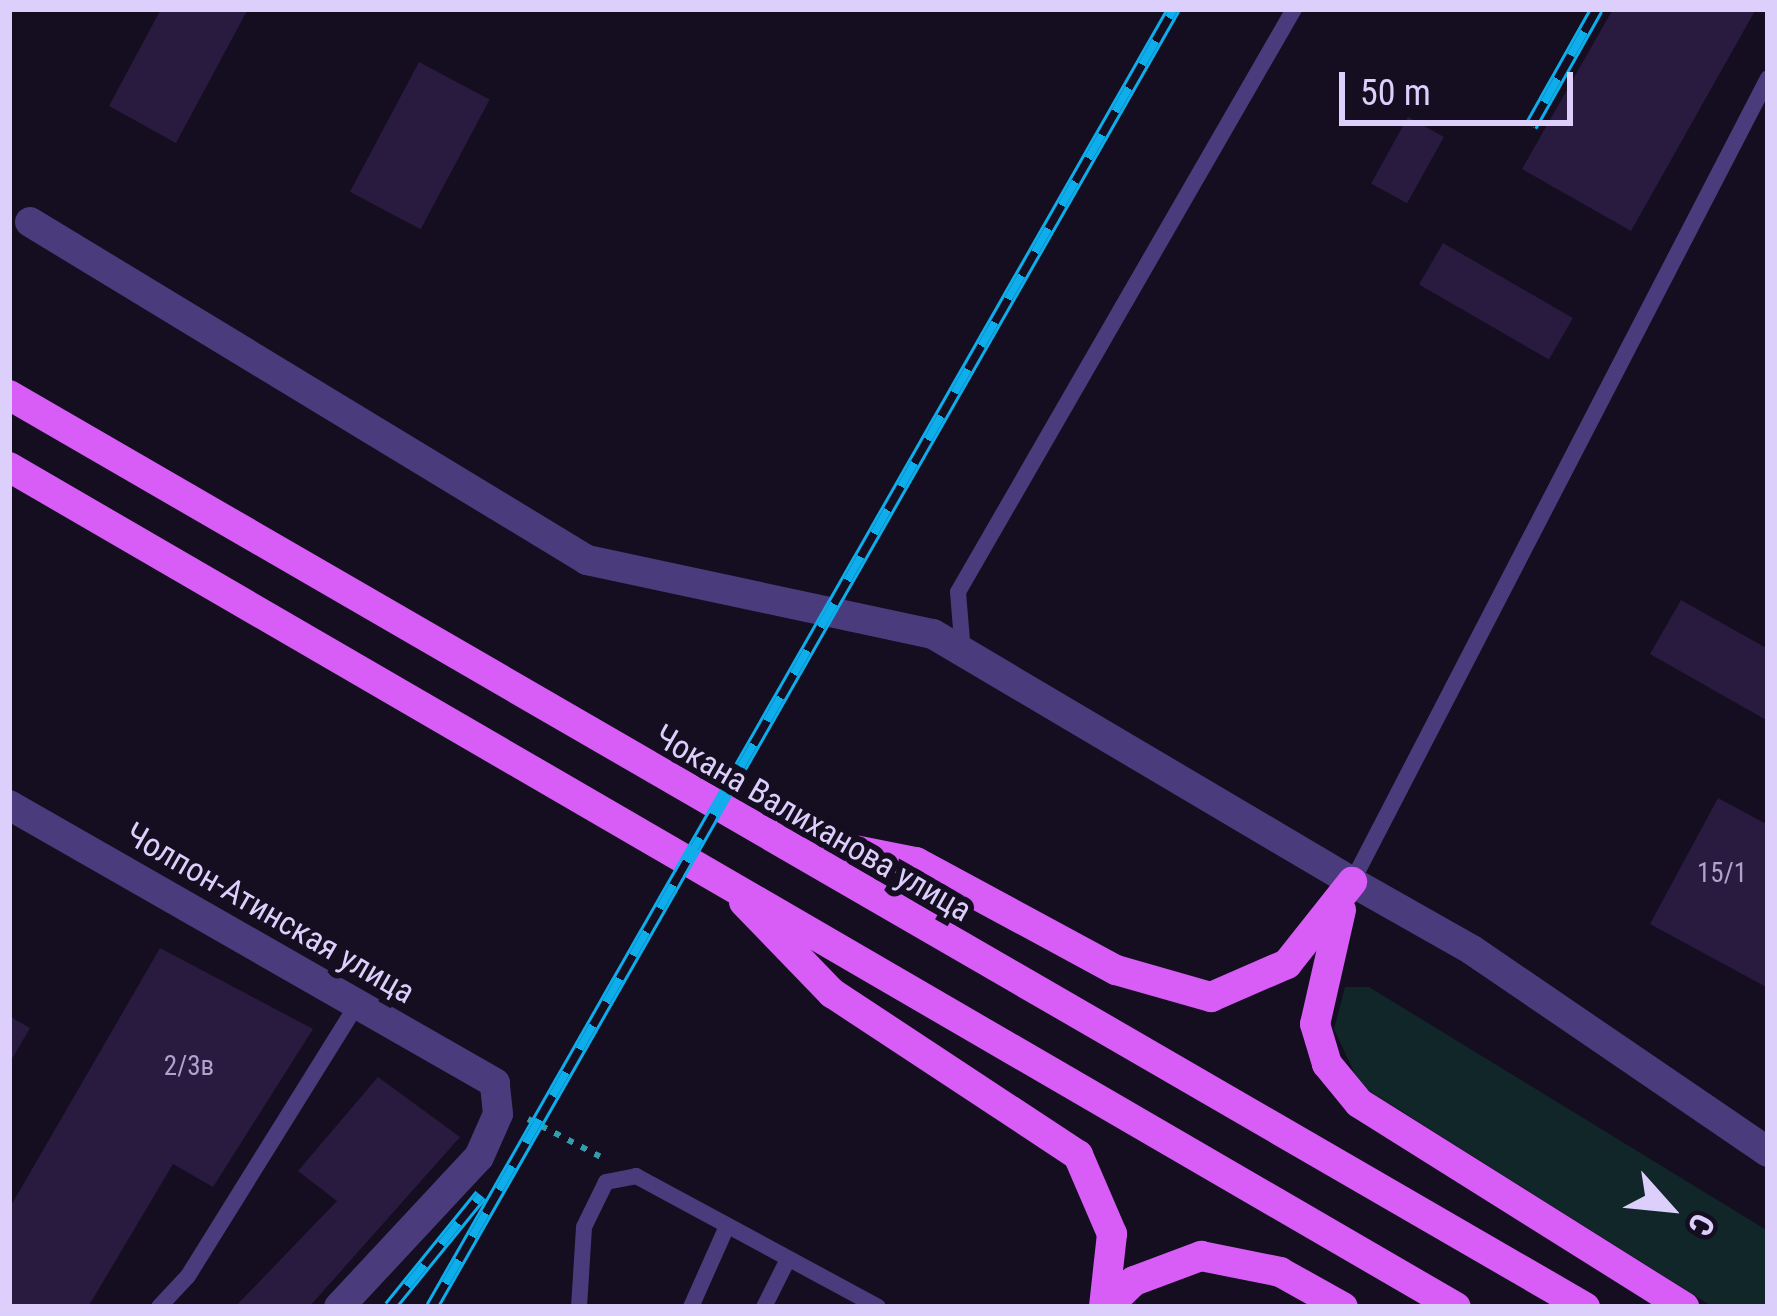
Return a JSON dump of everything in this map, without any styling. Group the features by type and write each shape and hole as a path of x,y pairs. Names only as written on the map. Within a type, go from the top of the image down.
{"main road":[{"name":"Чокана Валиханова улица","path":"9,395 754,832 1586,1307"},
{"path":"9,467 1456,1307"},
{"path":"754,832 916,862 1116,970 1211,997 1248,988 1287,964 1352,882"},
{"path":"724,880 832,993 1078,1155 1112,1234 1105,1307"},
{"path":"1352,882 1318,985 1315,1024 1328,1064 1359,1102 1684,1307"},
{"path":"1105,1307 1134,1281 1201,1256 1280,1272 1343,1307"}],"street":[{"path":"29,222 587,560 933,634 1472,950 1768,1152"},
{"name":"Чолпон-Атинская улица","path":"9,805 357,1004 496,1093"},
{"path":"339,1307 478,1157 496,1093"}],"lane":[{"path":"963,652 958,592 1294,9"},
{"path":"1352,882 1768,78"},
{"path":"159,1307 188,1276 357,1004"},
{"path":"578,1307 584,1227 606,1182 636,1175 878,1307"},
{"path":"691,1307 727,1226"},
{"path":"764,1307 788,1259"}],"path":[{"path":"496,1093 636,1175"}],"green space":[{"path":"1345,987 1369,987 1768,1231 1768,1307 1713,1307 1360,1085 1334,1029"}],"building":[{"path":"161,9 248,9 176,143 109,106"},
{"path":"1613,9 1756,9 1631,231 1522,169"},
{"path":"419,62 490,100 421,229 350,192"},
{"path":"1408,117 1444,137 1407,203 1371,183"},
{"path":"1443,243 1573,318 1549,360 1419,285"},
{"path":"1681,600 1768,649 1768,721 1650,654"},
{"path":"1718,798 1768,825 1768,988 1650,924"},
{"path":"160,948 313,1029 213,1187 173,1164 88,1307 9,1307 9,1209"},
{"path":"9,1016 30,1028 9,1064"},
{"path":"378,1077 460,1137 309,1307 235,1307 337,1201 298,1171"}],"railway":[{"path":"432,1307 1174,9"},
{"path":"1531,126 1597,9"},
{"path":"390,1307 481,1195"}]}
